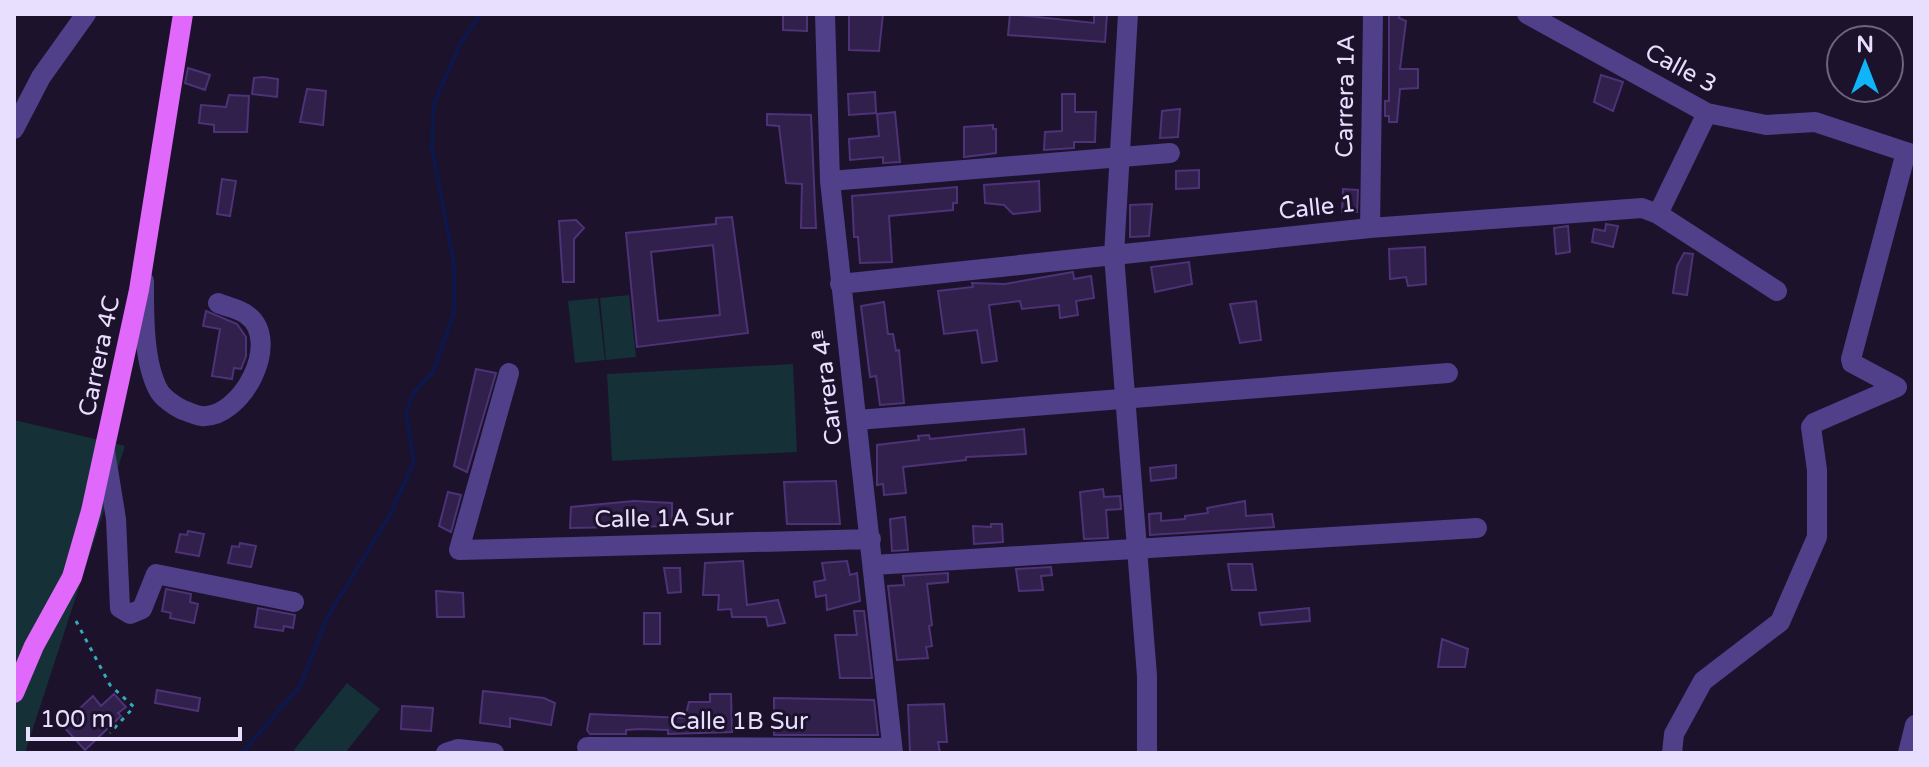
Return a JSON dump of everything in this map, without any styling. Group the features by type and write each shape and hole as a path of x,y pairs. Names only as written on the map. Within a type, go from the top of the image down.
{"main road":[{"name":"Carrera 4C","path":"14,693 34,646 72,577 105,451 145,258 183,14"}],"street":[{"path":"14,129 41,77 86,14"},
{"name":"Carrera 4ª","path":"825,14 830,181 892,750"},
{"path":"1128,14 1114,255 1147,676 1147,753"},
{"name":"Carrera 1A","path":"1370,228 1373,14"},
{"name":"Calle 3","path":"1527,14 1707,113 1766,125 1815,122 1910,154"},
{"path":"1658,214 1707,113"},
{"path":"830,181 1170,153"},
{"path":"1672,753 1674,734 1703,681 1780,622 1817,537 1817,470 1811,427 1897,387 1852,363 1851,359 1910,154"},
{"name":"Calle 1","path":"840,284 1370,228 1642,208 1658,214 1777,291"},
{"path":"145,258 150,359 160,392 178,408 203,416 229,407 249,385 261,357 258,330 248,315 218,303"},
{"name":"Calle 1A Sur","path":"509,373 459,550 871,539"},
{"path":"857,420 1448,373"},
{"path":"105,451 116,519 116,577 120,608 130,614 142,609 156,574 294,602"},
{"path":"873,565 1477,528"},
{"path":"116,577 135,585 152,585"},
{"path":"1908,753 1915,725"},
{"name":"Calle 1B Sur","path":"587,747 892,750"},
{"path":"446,753 458,749 494,753"}],"path":[{"path":"76,621 110,685 134,707 110,733"}],"green space":[{"path":"629,295 636,357 606,360 600,298"},
{"path":"598,298 605,360 575,363 568,301"},
{"path":"793,364 797,452 612,461 607,374"},
{"path":"14,420 125,446 25,753 14,753"},
{"path":"347,683 380,709 345,753 298,753 294,750"}],"building":[{"path":"783,14 807,14 807,31 783,30"},
{"path":"849,14 883,14 879,51 849,50"},
{"path":"1010,14 1094,23 1094,14 1107,14 1105,42 1008,35"},
{"path":"1389,14 1400,14 1399,18 1406,21 1400,69 1418,69 1418,88 1400,89 1397,122 1389,122 1389,116 1385,116 1385,101 1389,101"},
{"path":"188,68 210,75 205,90 185,83"},
{"path":"1601,75 1623,82 1613,111 1594,102"},
{"path":"254,78 278,79 277,97 252,94"},
{"path":"307,89 326,91 323,125 300,122"},
{"path":"875,92 876,113 849,115 848,94"},
{"path":"1062,94 1075,94 1075,112 1096,112 1095,142 1074,142 1074,148 1044,150 1045,132 1062,131"},
{"path":"229,95 249,96 247,132 214,132 214,125 199,123 201,105 226,107"},
{"path":"1180,109 1178,137 1160,138 1162,111"},
{"path":"895,112 900,162 883,163 883,157 850,160 849,139 879,136 877,114"},
{"path":"767,114 811,115 816,228 801,228 802,184 786,183 779,126 767,125"},
{"path":"993,125 996,129 996,153 964,157 964,127"},
{"path":"1199,170 1199,188 1176,189 1176,171"},
{"path":"222,179 236,181 230,216 217,214"},
{"path":"1039,181 1040,211 1013,214 1004,205 985,203 984,185"},
{"path":"957,187 957,203 953,203 953,210 889,216 892,262 860,263 858,237 854,237 852,196"},
{"path":"1343,189 1358,190 1357,212 1342,212"},
{"path":"1152,204 1149,236 1130,237 1130,205"},
{"path":"732,217 748,333 637,347 626,233 716,224 716,218","holes":["713,245 720,315 658,321 651,252"]},
{"path":"576,220 584,228 574,239 574,282 563,282 559,221"},
{"path":"1606,224 1618,226 1613,247 1592,242 1594,229 1605,231"},
{"path":"1568,226 1570,252 1556,254 1554,228"},
{"path":"1425,247 1426,284 1408,286 1406,277 1390,279 1389,249"},
{"path":"1684,253 1693,254 1687,295 1673,293 1677,266"},
{"path":"1189,262 1192,284 1155,292 1151,267"},
{"path":"1073,272 1074,279 1091,276 1094,298 1076,301 1078,315 1060,318 1059,305 1022,309 1020,301 989,305 997,361 982,363 977,330 944,334 938,291 973,287 972,283 1005,284"},
{"path":"1256,301 1261,340 1240,343 1230,304"},
{"path":"884,302 888,334 893,334 896,351 899,350 904,403 880,405 876,376 870,377 861,306"},
{"path":"206,311 237,324 246,337 246,356 241,369 234,368 232,379 212,376 220,329 203,326"},
{"path":"476,369 496,373 467,472 454,466"},
{"path":"1024,429 1026,454 966,457 966,460 903,467 906,493 884,495 883,484 877,485 877,445 919,440 918,436 929,435 930,439"},
{"path":"1176,465 1176,478 1151,481 1150,468"},
{"path":"836,481 840,524 787,524 784,482"},
{"path":"1103,489 1104,497 1120,496 1121,509 1106,510 1108,538 1084,539 1080,492"},
{"path":"448,492 461,495 451,532 439,526"},
{"path":"634,501 672,503 672,526 570,528 571,507"},
{"path":"1245,501 1246,516 1272,514 1274,527 1150,535 1149,514 1161,513 1161,521 1185,519 1185,516 1208,513 1207,508"},
{"path":"905,517 908,550 892,551 890,519"},
{"path":"991,524 1002,524 1003,542 974,544 973,526 991,527"},
{"path":"188,531 204,534 199,556 176,552 180,534 187,535"},
{"path":"240,543 256,546 251,567 228,563 232,546 239,547"},
{"path":"743,561 747,605 778,600 785,623 768,626 766,617 732,617 731,609 718,610 719,595 703,595 705,563"},
{"path":"847,561 850,575 857,573 860,601 827,610 826,595 816,597 814,582 825,580 822,563"},
{"path":"1228,564 1252,564 1256,590 1232,590"},
{"path":"1051,567 1052,575 1041,576 1043,590 1019,591 1016,569"},
{"path":"664,568 680,568 681,592 668,593"},
{"path":"948,573 948,582 927,584 932,625 929,626 932,646 926,647 928,658 897,660 888,586 904,585 903,576"},
{"path":"166,589 191,594 190,602 198,604 194,623 170,618 171,613 162,611"},
{"path":"436,591 463,593 464,617 437,617"},
{"path":"258,608 295,615 293,628 284,626 283,631 255,627"},
{"path":"1309,608 1310,621 1261,625 1259,613"},
{"path":"854,611 864,611 872,678 840,678 835,635 857,635"},
{"path":"644,613 660,613 660,644 644,644"},
{"path":"1442,639 1468,649 1465,667 1438,667"},
{"path":"157,690 200,698 198,711 155,703"},
{"path":"483,691 544,698 555,703 551,725 510,718 510,727 480,723"},
{"path":"114,694 126,707 118,713 121,716 85,750 62,725 93,696 101,706"},
{"path":"710,694 731,694 732,732 668,734 668,730 640,729 626,730 626,734 590,734 587,730 590,714 685,718 689,702 710,702"},
{"path":"774,698 874,700 878,735 774,735"},
{"path":"944,704 947,742 938,742 940,753 910,753 908,705"},
{"path":"402,706 433,708 431,731 401,729"}],"waterway":[{"path":"242,753 300,686 328,616 390,515 414,462 406,412 414,392 433,372 454,313 454,264 432,148 434,103 461,42 481,14"}]}
